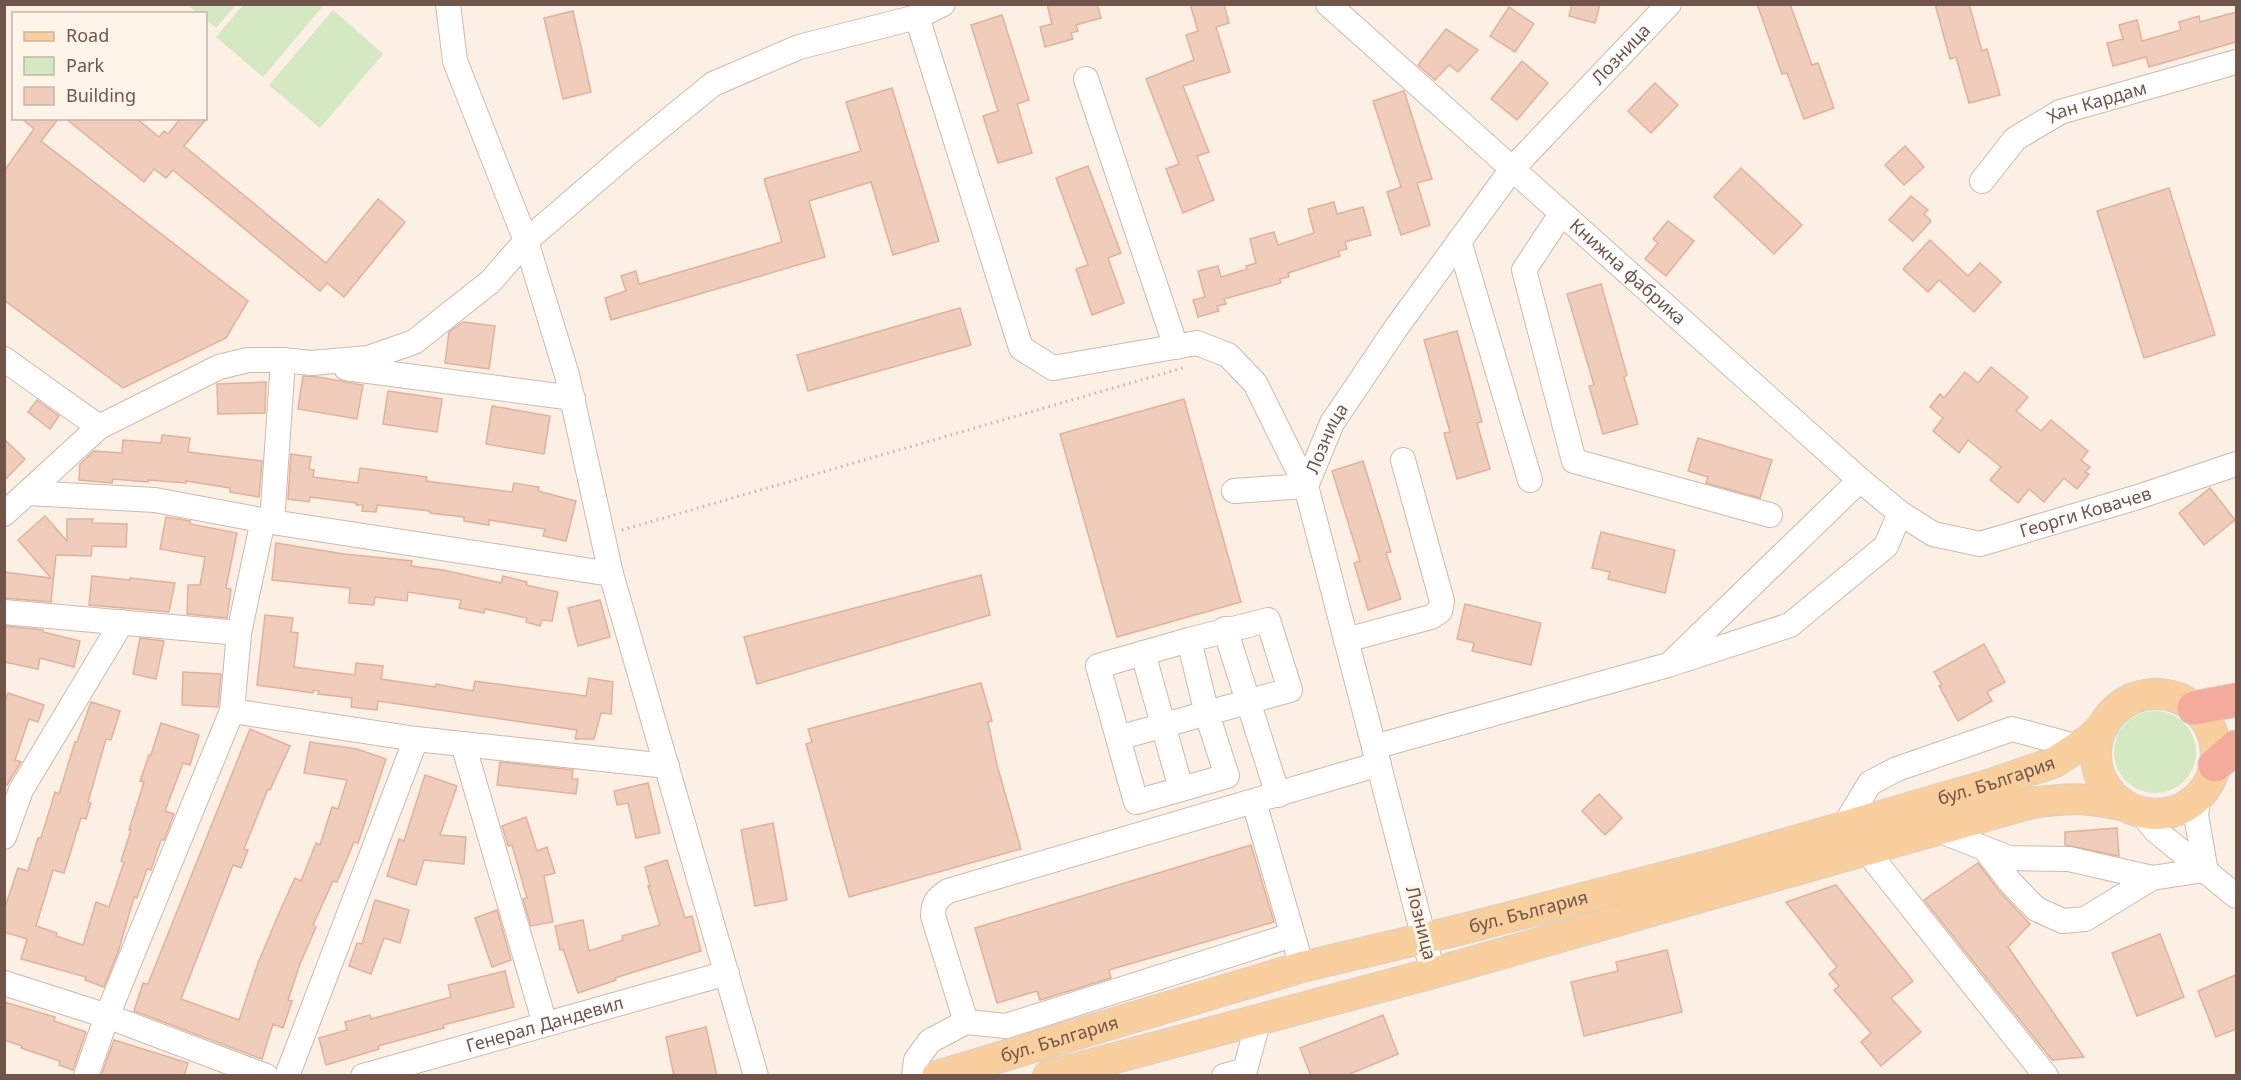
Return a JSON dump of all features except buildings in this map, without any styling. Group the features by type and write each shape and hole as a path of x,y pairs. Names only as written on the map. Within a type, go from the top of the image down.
{"highway":[{"path":"2194,708 2236,700"}],"main road":[{"path":"2154,695 2182,700 2194,708 2202,716 2212,734 2216,754 2226,756 2199,796 2186,806 2171,812 2156,814 2133,809 2107,788 2100,776 2097,749 2105,724 2114,712 2139,697 2154,695"},
{"name":"бул. България","path":"937,1076 1302,967 1708,866 2004,780 2055,762 2079,747 2105,724"},
{"name":"бул. България","path":"1048,1076 1096,1073 1259,1019 1433,973 2032,803 2064,798 2094,799 2133,809"}],"street":[{"path":"448,4 455,61 526,241 573,398 611,574 756,1076"},
{"path":"311,363 368,358 414,342 490,282 526,241 713,84 799,47 917,17 943,4"},
{"name":"Книжна фабрика","path":"1328,4 1860,480 1900,513 1933,534"},
{"name":"Лозница","path":"1433,973 1306,486 1332,423 1396,328 1512,169 1665,7"},
{"path":"917,17 1021,348 1053,368 1197,343 1228,355 1255,383 1306,486 1234,491"},
{"name":"Хан Кардам","path":"1982,181 2015,139 2060,112 2236,62"},
{"path":"1086,79 1176,347"},
{"path":"1562,214 1524,270 1574,461 1770,515"},
{"path":"1459,241 1530,480"},
{"path":"4,359 99,427"},
{"path":"4,514 99,427 219,367 248,360 311,363 573,398"},
{"path":"86,1076 107,1016 232,711 239,633 268,521 283,360"},
{"path":"1346,640 1431,617 1440,611 1442,601 1403,460"},
{"name":"Георги Ковачев","path":"1933,534 1980,544 2138,497 2236,464"},
{"path":"1668,665 1860,480"},
{"path":"27,493 155,500 268,521 611,574"},
{"path":"1886,546 1900,513"},
{"path":"966,1022 933,915 933,906 938,897 948,891 1278,795 1377,756 1790,625 1886,546 1933,534"},
{"path":"4,612 239,633"},
{"path":"1119,738 1207,714 1290,690 1268,620 1226,629 1098,666 1136,802 1227,776 1207,714 1189,640"},
{"path":"4,837 21,790 122,622"},
{"path":"1226,629 1278,795"},
{"path":"1143,653 1182,789"},
{"path":"232,711 416,739 667,766"},
{"path":"1844,826 1870,783 1897,769 2012,729 2079,747"},
{"path":"286,1076 416,739"},
{"path":"463,744 545,1024"},
{"path":"2199,796 2196,815 2205,871"},
{"path":"1254,802 1302,967"},
{"path":"2133,809 2236,897"},
{"path":"1938,830 2009,858 2069,859 2152,878 2205,871"},
{"path":"1985,849 2010,882 2036,909 2063,921 2085,919 2152,878"},
{"path":"1866,850 2046,1076"},
{"path":"914,1076 916,1060 930,1041 966,1022 1006,1026 1292,934"},
{"name":"Генерал Дандевил","path":"363,1076 726,973"},
{"path":"4,983 107,1016 266,1076"},
{"path":"1224,1076 1245,1070 1259,1019"}],"path":[{"path":"603,536 1194,365"}],"green space":[{"path":"320,4 323,6 263,77 216,37 243,5"},
{"path":"187,5 236,5 216,28 207,21 207,12 197,12"},
{"path":"333,10 383,54 320,128 269,85"},
{"path":"2155,711 2171,714 2184,723 2193,736 2196,752 2193,768 2184,781 2171,790 2155,793 2139,790 2126,781 2117,768 2114,752 2117,736 2126,723 2139,714"}]}
